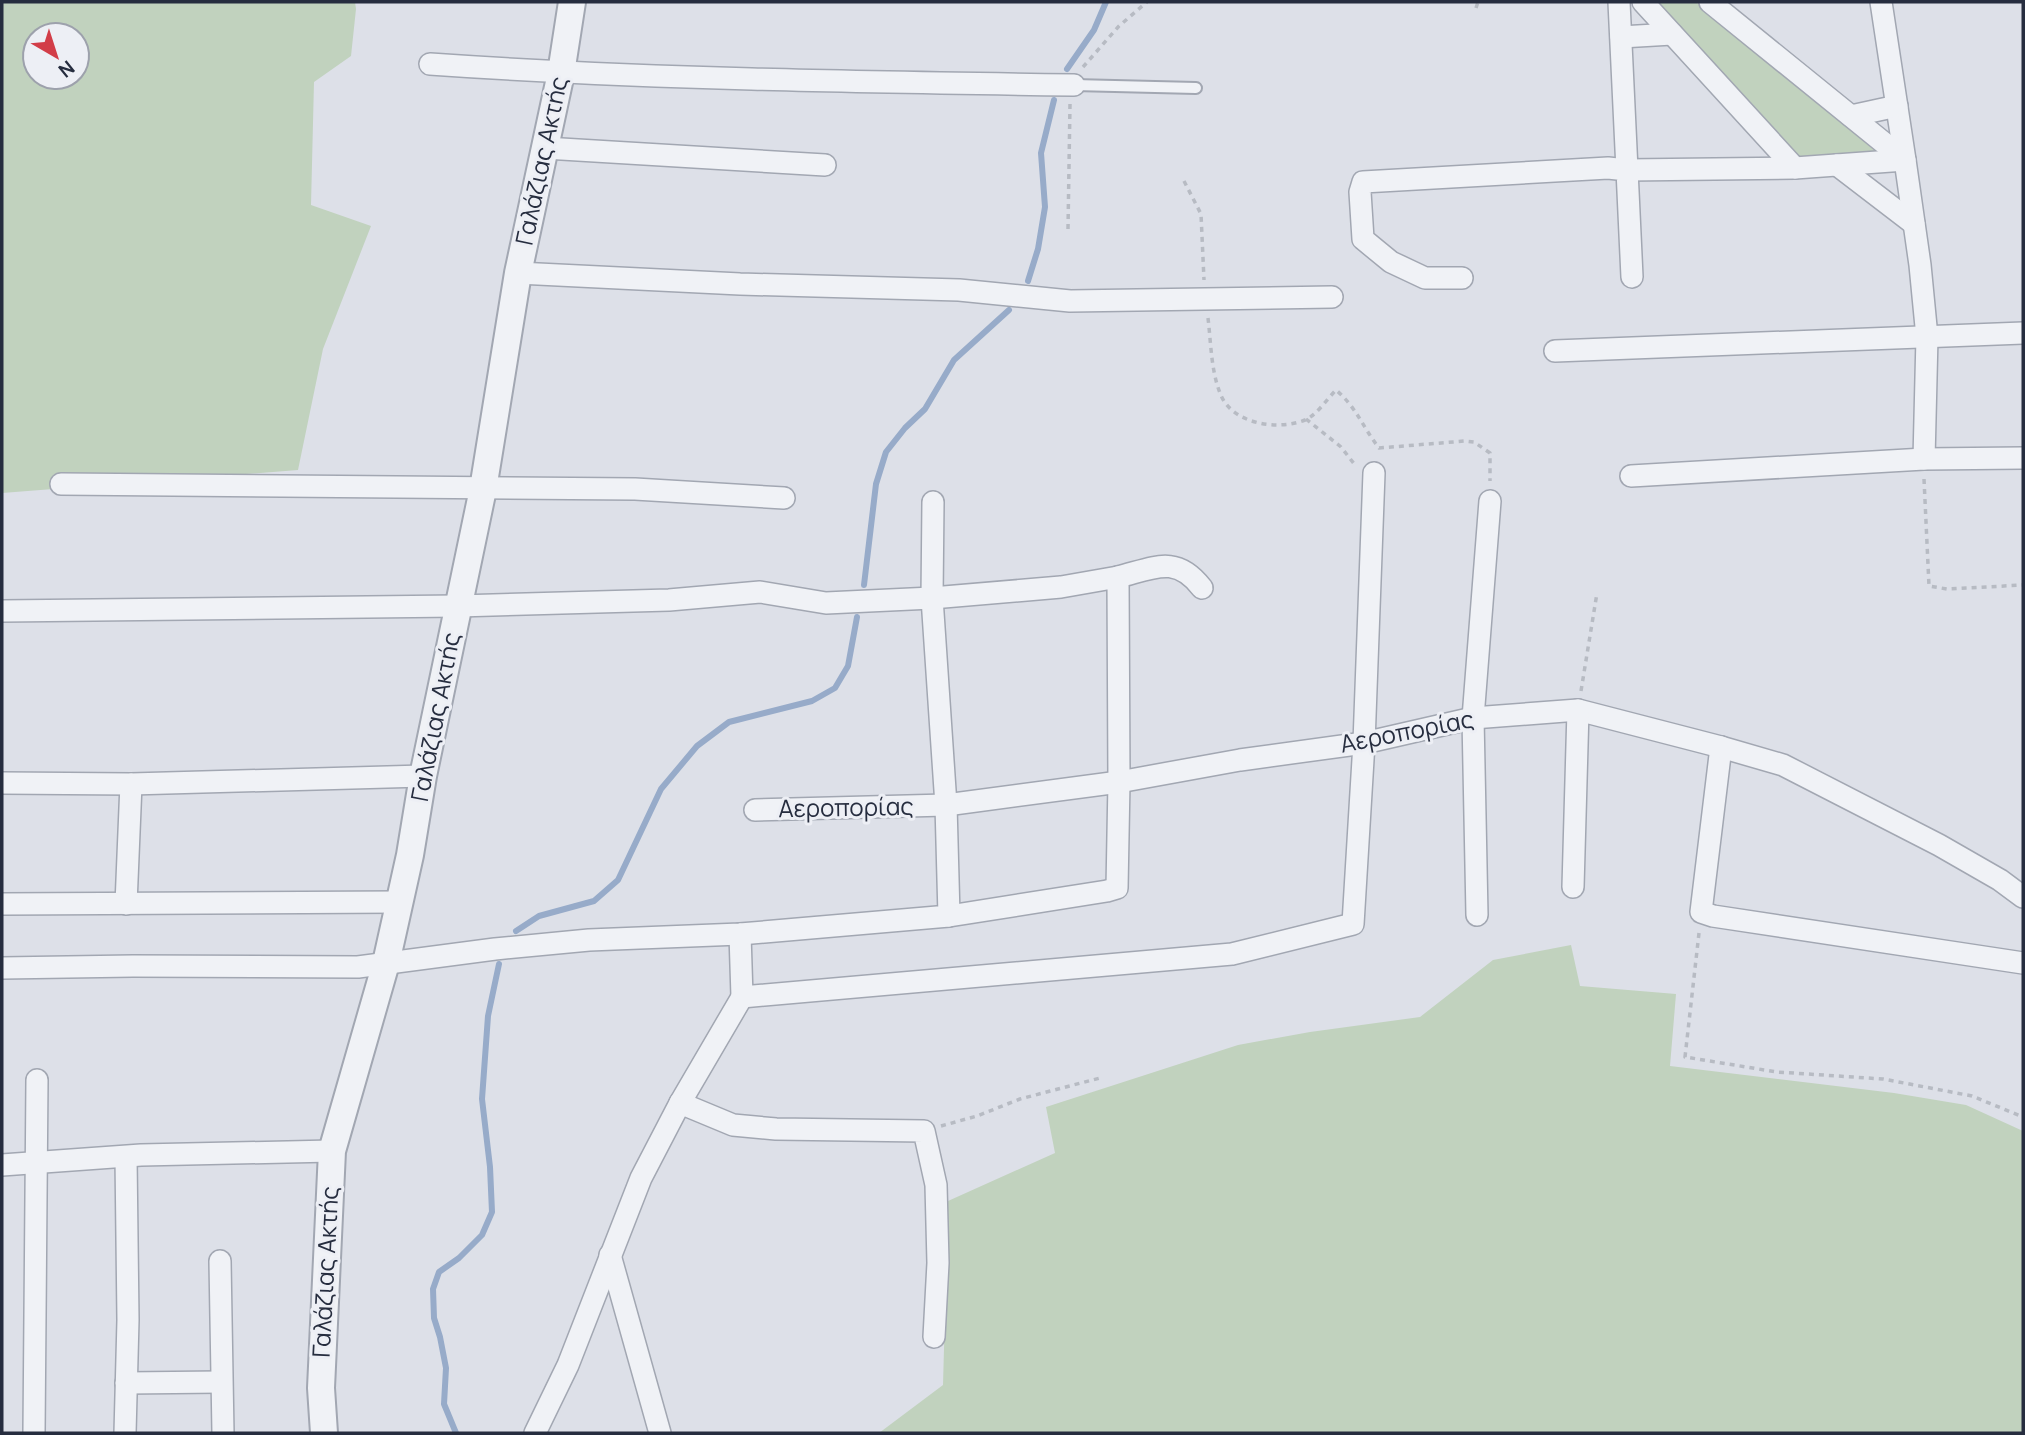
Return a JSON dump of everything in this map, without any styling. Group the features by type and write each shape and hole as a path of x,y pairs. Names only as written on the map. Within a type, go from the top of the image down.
{"street":[{"name":"Γαλάζιας Ακτής","path":"324,1433 321,1388 332,1151 386,963 400,902 483,489 518,274 562,73 572,2"},
{"path":"1619,2 1632,277"},
{"path":"1643,2 1795,168"},
{"path":"1710,2 1905,160"},
{"path":"1881,2 1914,224 1927,337 1924,459"},
{"path":"1621,37 1672,33"},
{"path":"430,64 562,73 1074,85"},
{"path":"1851,116 1897,106"},
{"path":"545,148 825,165"},
{"path":"1462,278 1425,278 1391,262 1363,239 1360,192 1363,182 1608,168 1795,168 1905,160"},
{"path":"1837,165 1914,224"},
{"path":"518,274 959,290 1070,301 1332,297"},
{"path":"1555,351 2023,332"},
{"path":"1630,477 1924,459 2023,458"},
{"path":"742,997 1232,954 1353,924 1364,743 1374,472"},
{"path":"61,484 635,489 784,498"},
{"path":"1477,915 1473,718 1490,501"},
{"path":"933,502 932,597 946,805 949,916"},
{"path":"2,611 458,606 669,600 760,592 827,603 1061,587 1118,578 1167,565 1191,573 1202,588"},
{"path":"2,968 358,967 589,940 740,934 949,916 1117,888 1118,578"},
{"path":"1573,887 1578,710"},
{"name":"Αεροπορίας","path":"755,810 946,805 1119,782 1364,743 1473,718 1578,710 1783,765 1860,803 2000,880 2023,897"},
{"path":"1721,747 1701,912 2023,964"},
{"path":"2,783 131,784 424,776"},
{"path":"126,904 131,784"},
{"path":"2,904 400,902"},
{"path":"535,1433 568,1365 641,1178 680,1103 742,997 740,934"},
{"path":"34,1433 37,1080"},
{"path":"680,1103 733,1125 776,1129 924,1131 936,1185 938,1262 934,1337"},
{"path":"2,1166 126,1157 332,1151"},
{"path":"125,1433 126,1157"},
{"path":"610,1255 660,1433"},
{"path":"220,1261 223,1433"},
{"path":"126,1383 221,1382"}],"lane":[{"path":"1074,85 1196,88"}],"path":[{"path":"1068,229 1069,112 1076,75 1119,26 1147,2"},
{"path":"1476,8 1478,2"},
{"path":"1184,181 1201,214 1214,373 1221,396 1232,412 1253,422 1279,424 1306,419 1336,390 1352,404 1365,431 1378,448 1474,442 1490,453 1490,501"},
{"path":"1306,419 1341,447 1354,463 1373,498"},
{"path":"1924,459 1929,586 1947,589 2023,585"},
{"path":"1578,710 1597,593"},
{"path":"1701,912 1685,1057 1777,1072 1883,1079 1972,1097 2023,1116"},
{"path":"924,1131 977,1116 1020,1099 1100,1078"}],"green space":[{"path":"2,2 355,2 351,56 314,82 311,205 371,226 323,349 298,470 2,493"},
{"path":"1654,2 1696,2 1886,154 1800,158"},
{"path":"1571,945 1580,986 1676,994 1670,1066 1894,1093 1966,1105 2023,1131 2023,1433 879,1433 943,1385 948,1201 1055,1153 1046,1107 1238,1045 1420,1017 1493,960"}],"waterway":[{"path":"1067,69 1094,30 1106,2"},
{"path":"1028,281 1038,249 1045,207 1041,153 1054,100"},
{"path":"864,585 876,484 886,452 925,409 954,360 1009,310"},
{"path":"516,931 539,916 594,901 618,880 661,789 697,746 729,722 812,701 835,688 848,666 857,617"},
{"path":"456,1433 444,1404 446,1368 434,1318 433,1289 439,1272 459,1258 482,1235 492,1212 482,1099 488,1016 499,964"}]}
